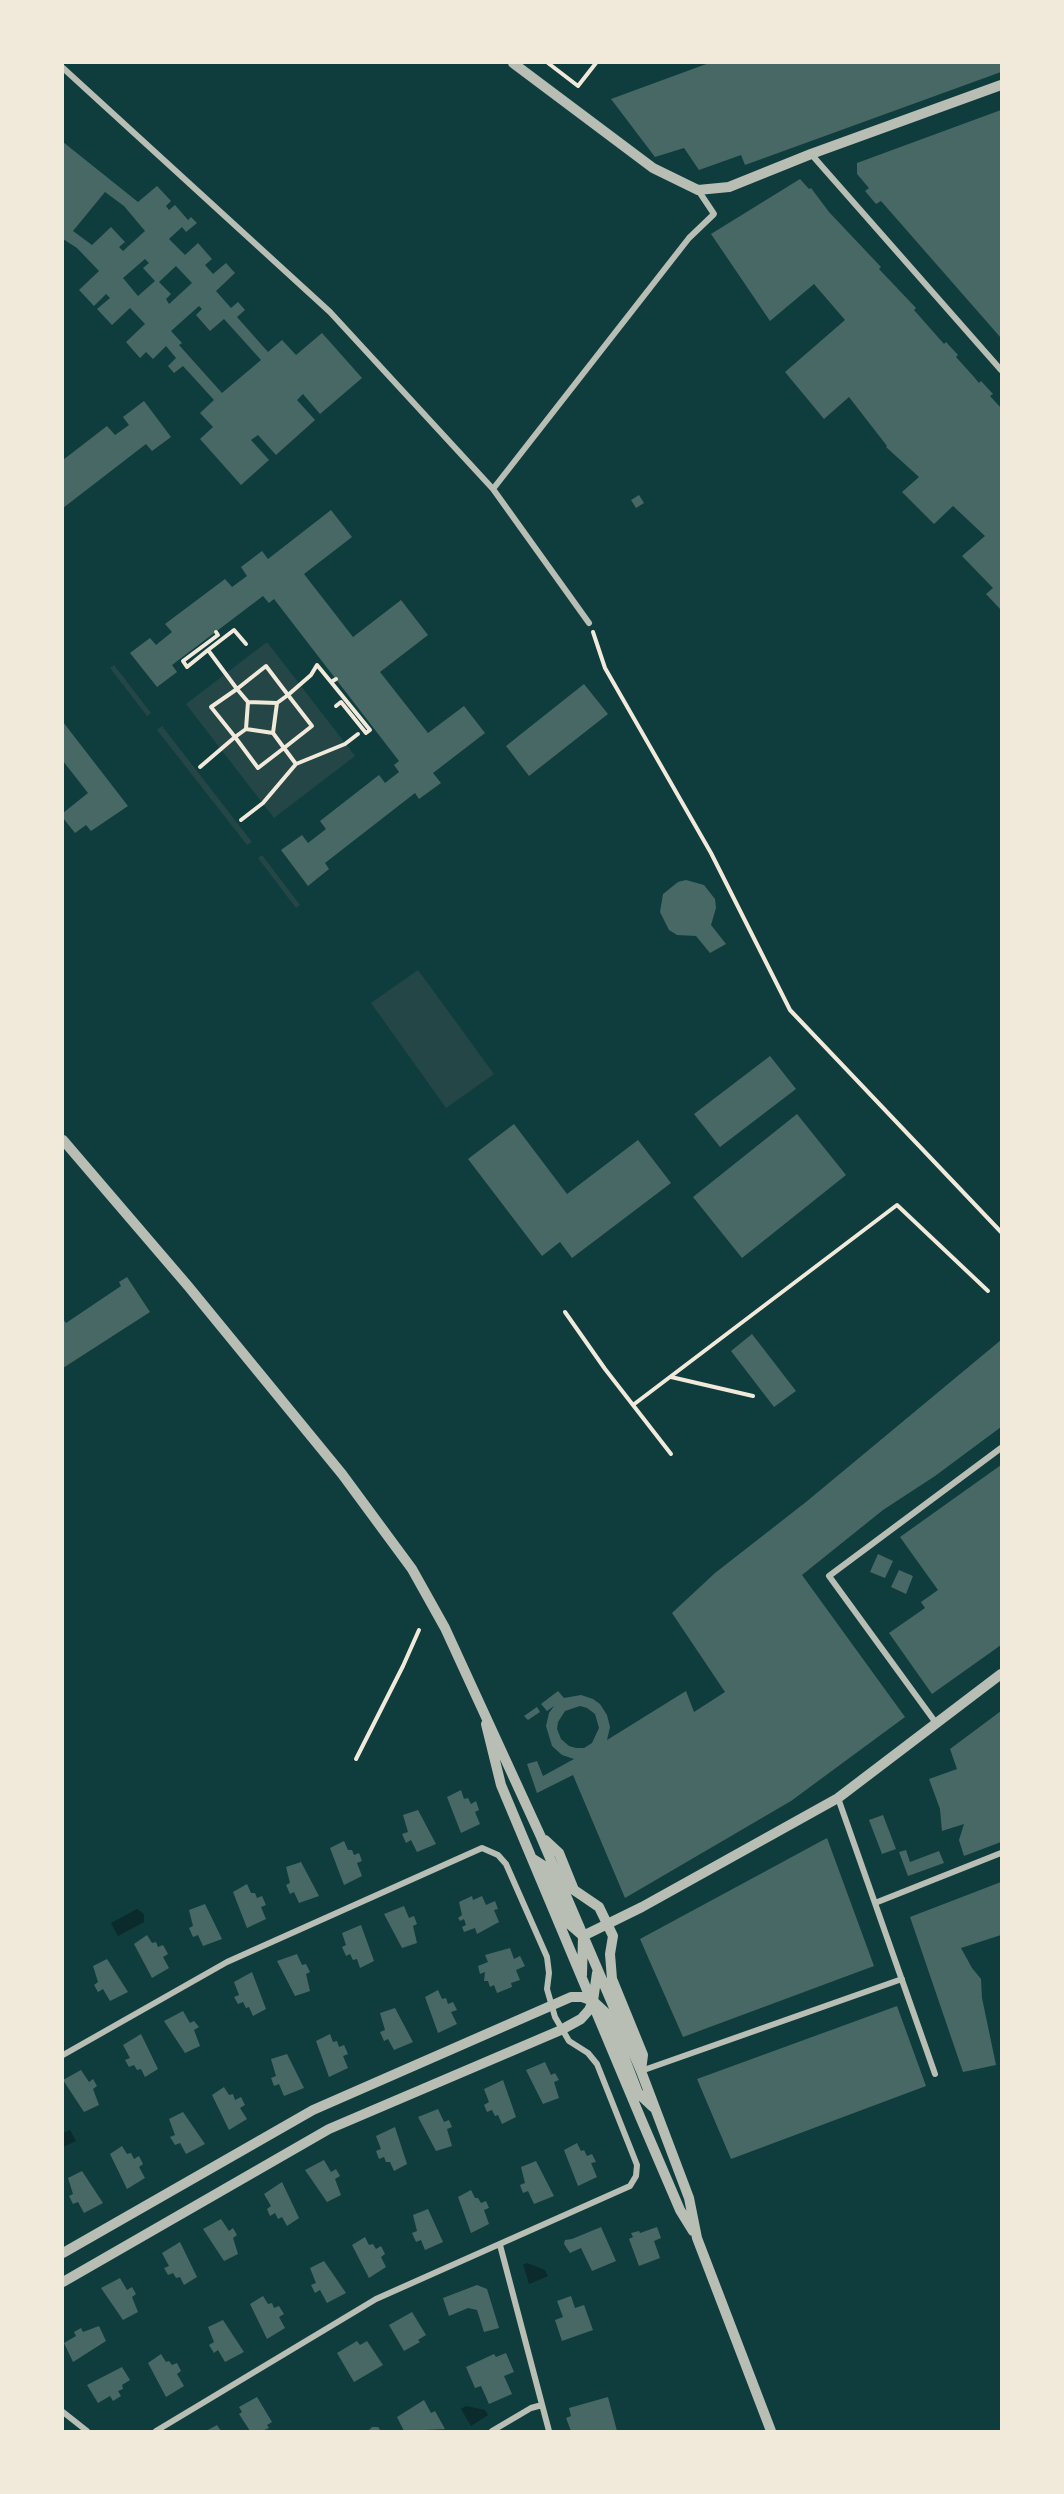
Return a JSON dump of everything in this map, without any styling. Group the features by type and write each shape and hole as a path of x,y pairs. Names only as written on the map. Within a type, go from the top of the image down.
{"street":[{"path":"513,63 653,168 699,190 729,187 1001,85"},
{"path":"63,68 330,312 493,489 590,623"},
{"path":"812,154 1001,370"},
{"path":"493,489 689,238 714,214 699,190"},
{"path":"63,1140 188,1286 377,1518 412,1569 445,1628 541,1837 641,2072 689,2198 698,2238 771,2431"},
{"path":"936,1723 829,1576 1001,1448"},
{"path":"583,1936 608,1925 838,1798 1001,1674"},
{"path":"483,1712 501,1785 675,2200 698,2238"},
{"path":"838,1798 935,2074"},
{"path":"541,1837 559,1853 574,1890 599,1907 613,1936 610,1954 612,1979 643,2055 641,2072"},
{"path":"63,2055 227,1962 482,1848 498,1855 506,1864 547,1956 549,1973 547,1989 550,2005 561,2030 569,2041 588,2053 597,2064 637,2165 636,2176 630,2187 376,2299 156,2431"},
{"path":"875,1903 1001,1853"},
{"path":"532,1859 544,1866 568,1923 583,1936"},
{"path":"582,1976 583,1936"},
{"path":"63,2282 328,2129 561,2030 581,2019 593,2001 598,1970"},
{"path":"641,2072 902,1978"},
{"path":"63,2253 313,2110 571,1997 582,1997 593,2001 608,2015 638,2093 655,2109"},
{"path":"500,2245 549,2431"},
{"path":"492,2431 531,2408 542,2405"},
{"path":"63,2412 87,2431"}],"path":[{"path":"548,63 578,86 596,63"},
{"path":"590,623 605,668 711,853 790,1010 1001,1232"},
{"path":"218,635 208,650 188,667 183,661 218,635 234,630 246,644"},
{"path":"208,650 248,702 246,729"},
{"path":"248,702 277,703 311,675 317,665 333,681 370,730 366,733 341,702 336,706"},
{"path":"266,666 312,726 258,768 211,707 237,689 266,666"},
{"path":"277,703 273,733 296,764"},
{"path":"200,767 246,729 273,733"},
{"path":"241,820 263,803 296,764 345,744 358,734"},
{"path":"633,1405 897,1205 988,1291"},
{"path":"565,1312 671,1454"},
{"path":"670,1377 753,1396"},
{"path":"356,1759 419,1629"}],"shaded area":[{"path":"267,642 355,756 274,818 186,704"},
{"path":"114,665 151,713 147,716 110,668"},
{"path":"162,726 252,842 247,845 157,730"},
{"path":"262,855 300,905 296,908 258,858"},
{"path":"418,970 494,1074 446,1108 371,1003"},
{"path":"137,1909 144,1914 144,1922 118,1936 111,1923"},
{"path":"70,2130 76,2141 63,2147 63,2133"},
{"path":"527,2263 545,2270 548,2276 529,2284 523,2265"},
{"path":"466,2406 485,2410 488,2415 471,2426 461,2409"}],"building":[{"path":"709,63 1001,63 1001,72 745,165 741,155 699,170 684,148 655,157 611,99"},
{"path":"1001,110 1001,338 881,201 876,204 865,191 869,188 857,174 857,163"},
{"path":"63,142 138,202 157,186 171,201 166,206 169,210 175,205 188,220 191,217 197,223 186,232 182,227 169,239 185,255 198,243 212,259 205,265 213,274 226,263 235,273 216,291 231,308 238,302 245,310 237,317 268,352 282,340 296,355 322,333 362,378 320,414 303,394 297,400 315,420 276,455 258,435 251,440 269,460 241,485 200,439 213,427 200,413 214,400 183,366 174,373 168,366 176,358 166,346 153,359 146,352 140,358 126,342 145,324 130,308 112,325 97,309 110,298 106,294 94,306 79,290 99,271 77,248 63,239","holes":["105,192 124,206 145,231 123,251 119,247 125,242 111,227 92,245 73,231","145,259 149,263 143,268 155,281 138,296 123,278","176,266 192,283 169,304 166,299 171,294 159,282","199,306 202,309 196,315 210,331 224,319 261,360 222,393 179,345 182,343 171,331"]},
{"path":"800,179 809,189 811,188 829,212 881,267 879,269 916,308 914,310 944,344 946,342 958,355 956,357 979,383 981,381 993,394 990,396 1001,408 1001,610 986,594 993,588 962,556 985,536 953,506 934,524 902,492 919,477 886,447 849,397 824,419 785,372 845,320 814,284 770,321 711,234"},
{"path":"144,401 171,437 152,451 146,444 63,508 63,460 107,426 115,435 129,425 123,417"},
{"path":"639,495 644,503 636,508 631,500"},
{"path":"331,510 352,537 304,574 353,637 401,600 428,635 380,672 428,733 464,706 485,733 433,773 441,783 419,799 415,793 325,863 329,869 308,886 281,850 302,835 308,843 326,829 320,821 379,775 385,783 399,772 394,765 399,761 274,599 269,603 263,596 172,665 177,672 157,687 130,653 150,638 156,645 172,632 165,624 225,579 232,587 247,576 241,567 262,551 268,559"},
{"path":"584,684 608,714 529,776 506,746"},
{"path":"63,722 128,806 91,831 86,825 75,833 63,818 63,813 88,793 63,761"},
{"path":"686,880 704,885 715,899 716,908 711,925 726,944 710,953 696,936 677,935 669,930 660,912 663,894 678,882"},
{"path":"770,1056 796,1089 720,1147 694,1114"},
{"path":"797,1114 846,1175 742,1258 693,1197"},
{"path":"514,1124 567,1194 638,1140 671,1183 572,1258 560,1242 542,1256 468,1159"},
{"path":"127,1277 150,1312 63,1368 63,1319 66,1323 121,1286 119,1282"},
{"path":"752,1334 796,1391 774,1407 731,1351"},
{"path":"1001,1340 1001,1427 935,1476 883,1510 802,1575 905,1717 791,1801 625,1898 573,1775 537,1793 527,1764 537,1761 543,1776 574,1759 562,1755 552,1746 546,1726 549,1713 554,1706 547,1711 541,1704 558,1691 564,1698 581,1695 593,1699 600,1704 607,1715 610,1727 607,1740 686,1691 694,1712 725,1692 672,1613 715,1573 806,1502","holes":["580,1706 595,1714 599,1728 592,1743 584,1748 569,1746 561,1739 557,1729 558,1722 565,1711"]},
{"path":"1001,1465 1001,1645 932,1694 889,1633 925,1608 921,1602 938,1590 900,1537"},
{"path":"878,1554 893,1561 885,1578 870,1572"},
{"path":"899,1570 913,1576 906,1594 891,1587"},
{"path":"537,1707 540,1712 528,1720 524,1716"},
{"path":"1001,1711 1001,1842 964,1856 959,1840 964,1824 942,1831 940,1809 929,1779 957,1769 950,1749"},
{"path":"461,1790 464,1799 468,1798 471,1804 476,1801 479,1810 475,1812 480,1824 461,1833 447,1797"},
{"path":"418,1810 436,1844 417,1852 411,1840 406,1843 402,1834 408,1832 403,1815"},
{"path":"883,1815 896,1849 882,1854 869,1820"},
{"path":"827,1838 874,1966 683,2037 640,1939"},
{"path":"344,1841 348,1850 352,1850 354,1855 359,1853 362,1861 357,1863 362,1876 344,1885 330,1848"},
{"path":"906,1850 910,1862 939,1851 944,1863 908,1876 899,1852"},
{"path":"301,1862 319,1896 299,1903 294,1892 290,1894 286,1885 290,1883 286,1867"},
{"path":"1001,1882 1001,1935 961,1948 981,1979 982,1998 996,2065 963,2072 910,1917"},
{"path":"247,1884 251,1893 255,1893 257,1898 262,1896 266,1905 261,1907 266,1919 247,1928 233,1892"},
{"path":"472,1896 473,1900 482,1896 486,1905 495,1901 498,1909 494,1910 499,1922 477,1934 475,1928 464,1932 462,1927 466,1925 464,1919 460,1921 458,1918 462,1915 459,1902"},
{"path":"205,1904 222,1939 203,1946 198,1935 193,1937 189,1928 193,1926 189,1910"},
{"path":"404,1906 409,1918 414,1916 417,1924 413,1926 417,1943 402,1948 384,1914"},
{"path":"361,1925 374,1961 360,1968 357,1959 353,1960 350,1954 346,1956 342,1947 346,1945 342,1933"},
{"path":"147,1935 152,1943 156,1942 158,1947 163,1945 168,1954 163,1957 169,1968 152,1978 134,1944"},
{"path":"510,1948 514,1959 520,1956 525,1966 516,1970 520,1980 511,1983 512,1987 497,1993 494,1985 490,1987 488,1981 484,1981 485,1972 480,1974 478,1966 488,1962 485,1955"},
{"path":"297,1954 302,1965 306,1964 310,1972 306,1974 310,1991 295,1996 277,1961"},
{"path":"107,1959 128,1992 110,2001 103,1989 98,1992 94,1985 98,1982 93,1966"},
{"path":"252,1972 266,2009 253,2016 249,2007 246,2008 243,2002 238,2004 234,1997 239,1995 234,1982"},
{"path":"438,1990 442,1999 446,1998 448,2004 453,2002 457,2010 451,2012 457,2024 438,2033 425,1997"},
{"path":"897,2006 926,2086 731,2159 697,2079"},
{"path":"395,2008 413,2042 394,2050 388,2039 384,2041 380,2032 385,2030 380,2013"},
{"path":"183,2011 190,2023 194,2021 199,2027 194,2030 200,2046 185,2053 164,2021"},
{"path":"141,2034 158,2069 145,2077 141,2069 137,2070 134,2065 129,2067 125,2060 130,2058 123,2045"},
{"path":"330,2034 333,2042 337,2041 339,2047 344,2045 348,2054 343,2056 348,2068 329,2077 316,2041"},
{"path":"287,2054 304,2088 284,2096 279,2084 274,2086 271,2078 276,2076 271,2059"},
{"path":"545,2062 551,2075 555,2073 559,2080 554,2082 559,2098 543,2104 526,2070"},
{"path":"81,2070 89,2082 93,2079 97,2086 93,2089 99,2105 84,2112 63,2080"},
{"path":"503,2080 516,2117 502,2124 498,2115 495,2116 492,2110 487,2112 484,2105 489,2102 484,2089"},
{"path":"224,2087 229,2095 233,2094 235,2100 241,2097 245,2105 240,2108 247,2119 229,2130 212,2095"},
{"path":"438,2109 444,2122 449,2120 452,2127 447,2129 452,2146 436,2151 418,2117"},
{"path":"183,2112 205,2144 186,2154 180,2143 175,2145 170,2137 175,2135 169,2119"},
{"path":"395,2127 407,2164 394,2171 390,2162 386,2162 384,2157 379,2159 376,2151 381,2149 376,2136"},
{"path":"577,2143 587,2156 592,2154 596,2162 591,2163 597,2177 578,2186 564,2150"},
{"path":"122,2146 127,2154 131,2153 134,2159 139,2156 143,2164 139,2167 145,2178 127,2189 110,2154"},
{"path":"324,2160 331,2172 336,2169 340,2176 335,2179 341,2195 327,2202 305,2170"},
{"path":"536,2161 554,2196 534,2204 528,2191 523,2193 520,2185 525,2183 521,2167"},
{"path":"82,2171 103,2203 84,2213 78,2202 73,2204 69,2196 73,2194 68,2178"},
{"path":"282,2182 299,2218 287,2226 282,2217 278,2219 275,2213 270,2216 267,2209 271,2206 264,2194"},
{"path":"471,2190 481,2203 486,2201 489,2208 484,2210 489,2224 471,2233 458,2197"},
{"path":"428,2209 443,2242 425,2250 421,2240 416,2242 412,2233 417,2231 413,2215"},
{"path":"221,2219 229,2231 233,2228 237,2235 233,2238 238,2254 224,2261 203,2229"},
{"path":"601,2227 616,2261 592,2271 581,2248 570,2253 564,2244 565,2240"},
{"path":"657,2227 661,2238 654,2241 660,2258 639,2266 629,2239 633,2237 631,2233 639,2231 640,2233"},
{"path":"365,2237 369,2245 373,2244 376,2249 381,2246 385,2254 381,2257 386,2267 369,2278 352,2245"},
{"path":"180,2242 197,2277 184,2285 180,2277 176,2278 173,2273 168,2275 164,2268 169,2266 162,2253"},
{"path":"324,2261 346,2293 327,2303 320,2290 315,2293 311,2285 316,2283 310,2268"},
{"path":"120,2278 127,2290 132,2287 136,2294 132,2297 138,2312 123,2320 101,2288"},
{"path":"477,2285 487,2289 499,2328 484,2332 477,2310 468,2308 449,2316 443,2298"},
{"path":"263,2296 268,2304 272,2303 274,2308 279,2306 284,2314 279,2317 285,2328 267,2339 250,2304"},
{"path":"571,2296 575,2308 584,2305 593,2330 562,2341 555,2320 563,2317 557,2301"},
{"path":"412,2312 426,2335 418,2340 420,2342 404,2351 389,2325"},
{"path":"223,2320 244,2352 225,2362 218,2350 214,2353 209,2345 214,2342 208,2327"},
{"path":"99,2326 106,2341 73,2362 64,2343 76,2336 74,2332 81,2328 83,2332"},
{"path":"357,2341 360,2345 367,2341 383,2365 354,2382 337,2353"},
{"path":"506,2353 514,2372 504,2376 512,2394 489,2404 481,2386 475,2388 466,2367 494,2354 496,2357"},
{"path":"161,2354 166,2362 169,2361 172,2365 177,2363 181,2371 177,2374 184,2386 166,2397 148,2363"},
{"path":"122,2367 130,2380 122,2385 123,2389 118,2391 121,2396 113,2401 110,2396 98,2403 87,2385"},
{"path":"257,2397 272,2422 267,2425 269,2428 262,2431 250,2431 239,2414 242,2412 239,2407"},
{"path":"608,2397 617,2431 571,2431 566,2418 571,2416 569,2408"},
{"path":"424,2400 431,2413 435,2411 445,2429 404,2431 397,2417"},
{"path":"217,2425 221,2431 206,2431"},
{"path":"372,2427 378,2427 381,2431 368,2431"}]}
